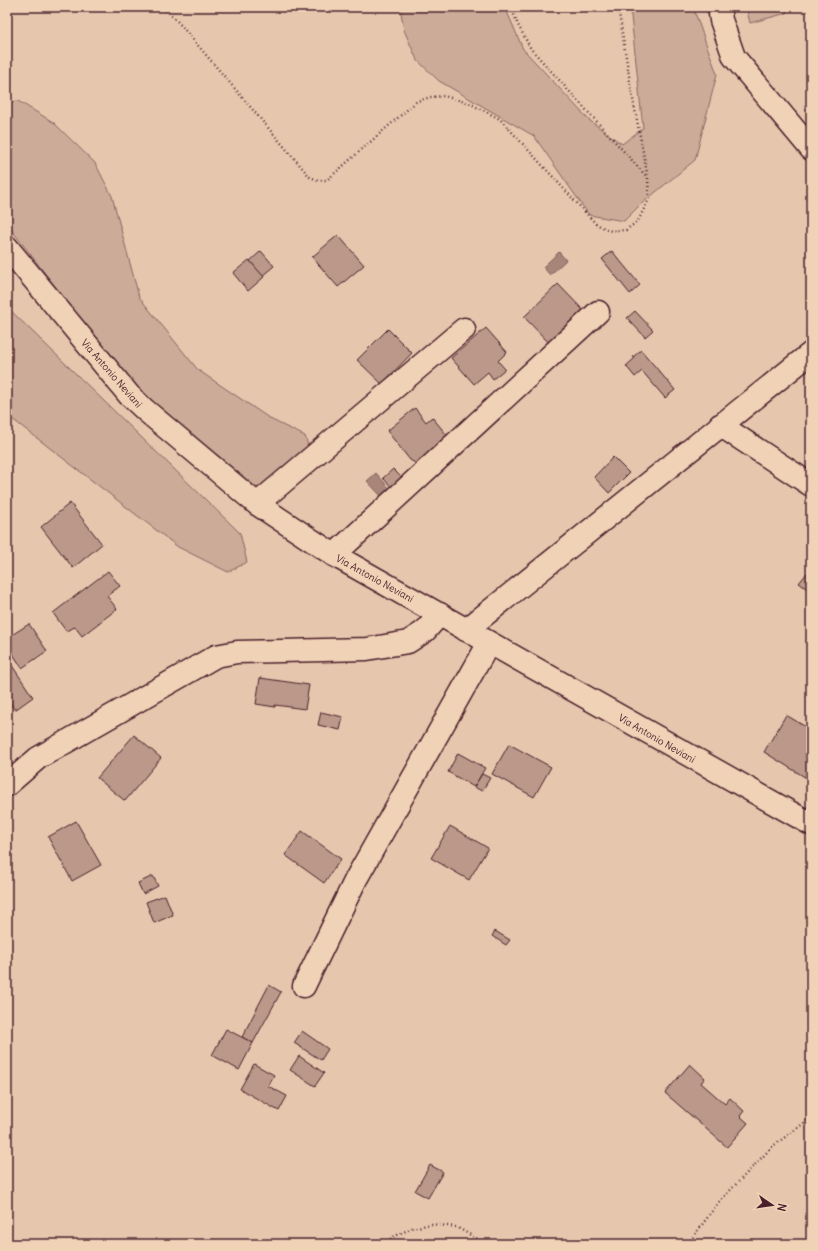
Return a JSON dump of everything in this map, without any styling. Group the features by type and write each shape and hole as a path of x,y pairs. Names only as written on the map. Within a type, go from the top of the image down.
{"street":[{"path":"719,7 721,20 734,57 811,148"},
{"name":"Via Antonio Neviani","path":"7,247 129,395 257,504 334,555 811,824"},
{"path":"334,555 598,312"},
{"path":"257,504 464,329"},
{"path":"466,630 811,353"},
{"path":"720,425 811,485"},
{"path":"7,785 38,758 216,656 237,652 368,649 408,642 425,631 440,614"},
{"path":"304,986 356,879 489,643"}],"path":[{"path":"163,7 178,22 310,177 318,180 327,180 417,101 431,97 444,96 469,103 500,120 596,224 611,231 626,230 638,221 649,199 648,178 632,94 618,7"},
{"path":"511,7 518,25 531,49 648,178"},
{"path":"688,1244 718,1203 773,1146 811,1118"},
{"path":"384,1244 393,1237 412,1228 432,1224 456,1227 487,1244"}],"shaded area":[{"path":"400,7 505,7 523,49 589,120 622,144 643,128 630,7 693,7 717,74 695,160 640,205 624,221 589,215 534,136 439,81 417,60 404,30"},
{"path":"746,7 785,7 787,13 750,23"},
{"path":"18,101 53,122 95,163 112,196 139,297 198,370 272,420 305,436 310,451 265,492 247,489 135,390 7,224 7,102"},
{"path":"559,252 566,260 550,275 543,267"},
{"path":"7,307 240,533 247,562 228,572 178,547 7,415"},
{"path":"376,473 390,489 382,497 367,481"}],"building":[{"path":"338,235 364,265 338,287 312,257"},
{"path":"261,251 274,266 262,276 250,261"},
{"path":"612,251 640,285 630,294 602,259"},
{"path":"249,260 264,277 248,291 233,273"},
{"path":"558,284 585,312 551,345 524,317"},
{"path":"635,311 653,330 645,337 627,318"},
{"path":"486,328 507,352 498,361 505,369 493,379 488,372 474,384 451,358"},
{"path":"388,329 412,353 382,384 357,360"},
{"path":"641,350 675,390 665,398 642,371 635,377 626,366"},
{"path":"415,408 426,422 432,417 451,440 421,464 410,460 387,431"},
{"path":"613,457 629,473 609,493 594,477"},
{"path":"393,469 407,483 397,493 383,478"},
{"path":"70,503 102,544 73,568 41,527"},
{"path":"108,571 120,586 107,596 117,609 82,636 75,627 66,631 53,613"},
{"path":"807,573 811,576 811,592 799,583"},
{"path":"29,624 47,651 22,668 7,645 7,638"},
{"path":"7,658 33,697 15,710 7,699"},
{"path":"260,678 309,685 305,709 256,704"},
{"path":"321,712 343,717 340,730 318,725"},
{"path":"786,715 811,730 811,774 808,779 764,752"},
{"path":"134,735 161,758 125,801 97,778"},
{"path":"509,744 551,767 534,797 492,774"},
{"path":"458,753 485,768 474,787 448,772"},
{"path":"482,774 490,778 482,791 474,787"},
{"path":"76,821 101,865 72,881 48,837"},
{"path":"450,826 488,848 469,880 431,858"},
{"path":"302,831 341,859 324,883 285,855"},
{"path":"153,876 158,886 143,894 138,883"},
{"path":"165,895 173,915 154,923 146,902"},
{"path":"495,931 510,940 506,945 492,936"},
{"path":"269,985 281,992 253,1043 242,1037"},
{"path":"226,1029 253,1043 239,1070 212,1055"},
{"path":"302,1031 328,1049 321,1060 294,1043"},
{"path":"299,1056 324,1073 315,1086 290,1070"},
{"path":"254,1064 274,1075 268,1086 287,1096 279,1111 240,1089"},
{"path":"690,1064 705,1078 701,1083 725,1104 730,1098 744,1111 740,1116 748,1123 727,1147 665,1093"},
{"path":"430,1165 443,1172 428,1198 415,1191"}]}
